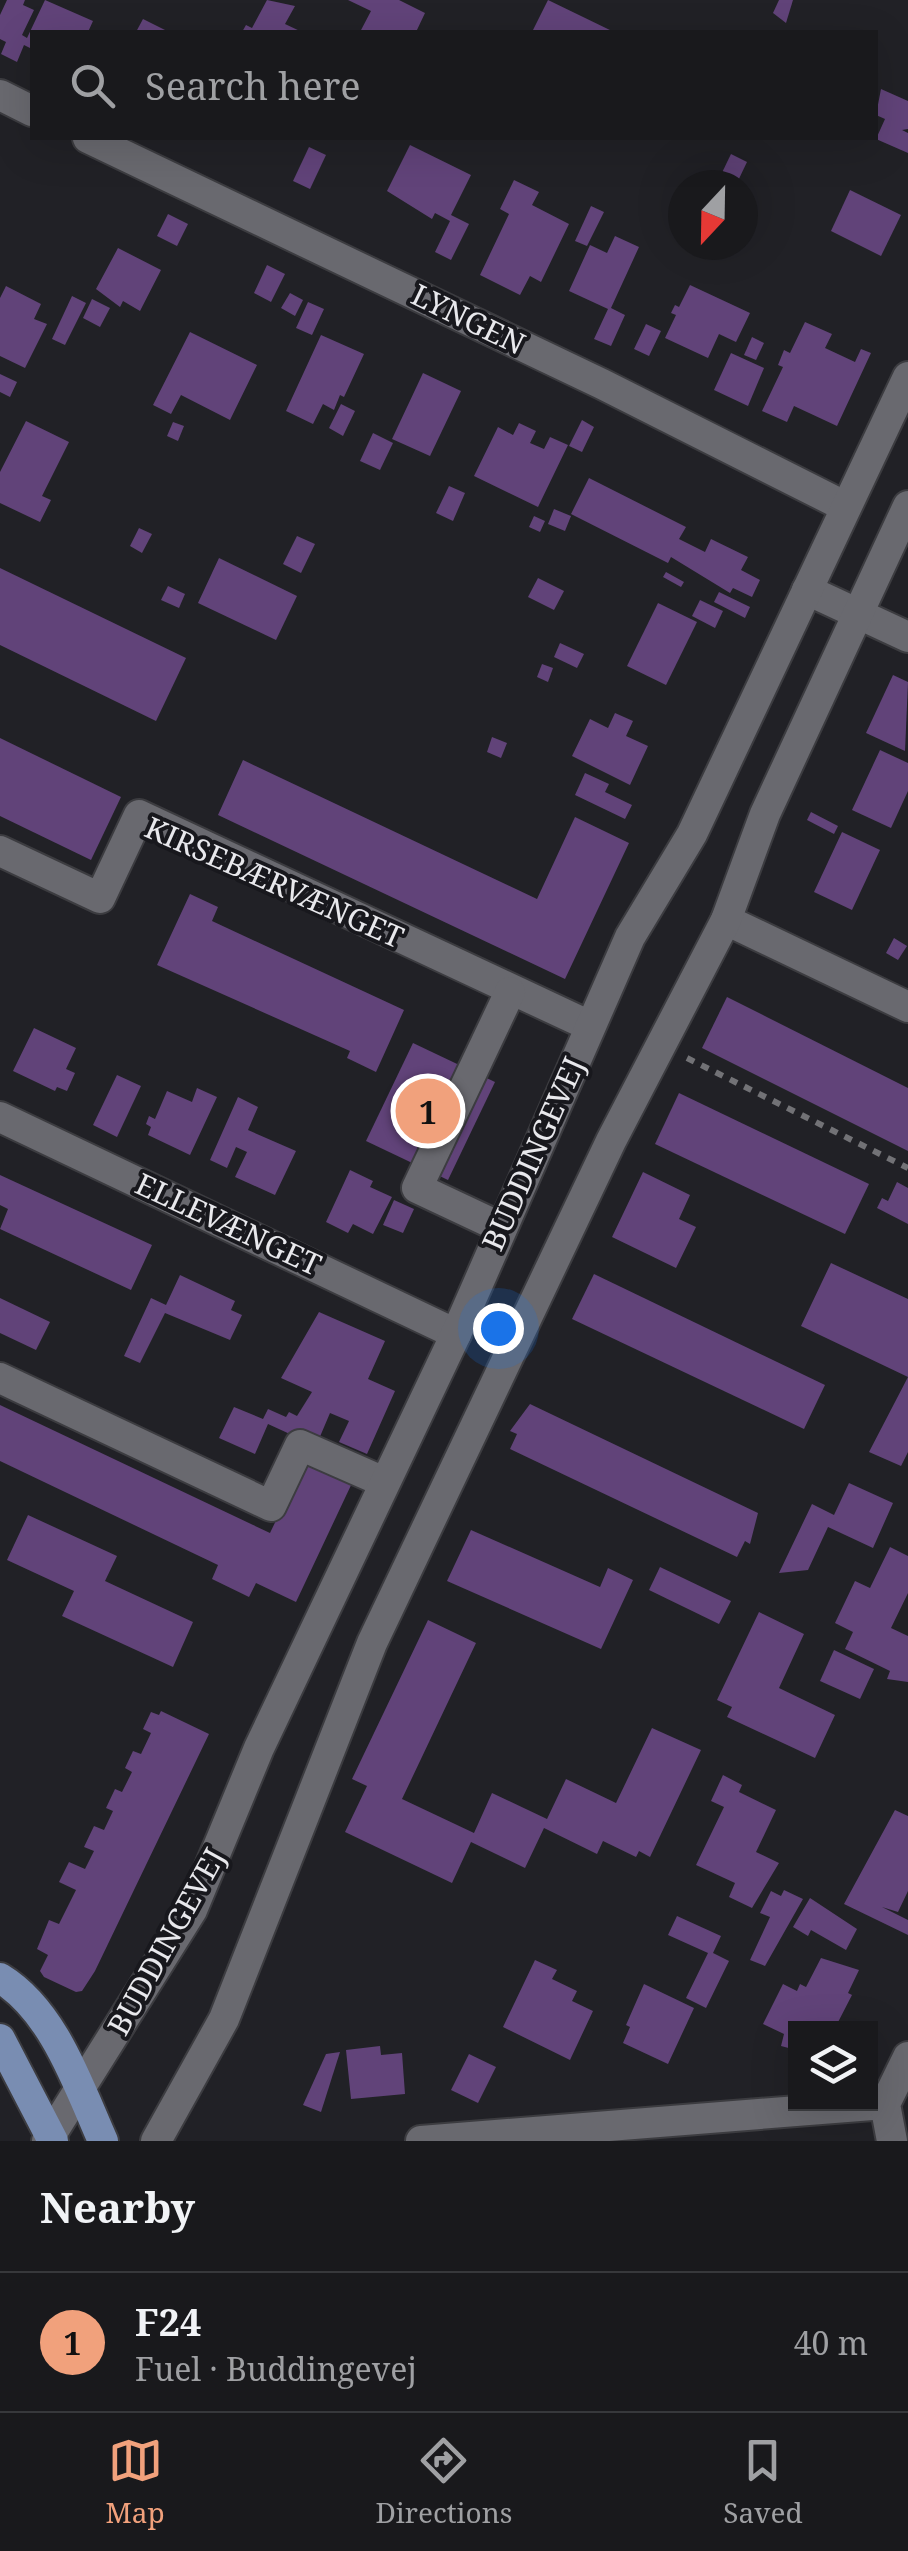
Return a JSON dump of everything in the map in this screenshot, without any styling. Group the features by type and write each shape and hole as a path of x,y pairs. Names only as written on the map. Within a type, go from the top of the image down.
{"main road":[{"path":"0,1978 25,1993 81,2092 103,2141"},
{"path":"0,2039 50,2139"}],"street":[{"path":"0,95 30,110"},
{"name":"LYNGEN","path":"92,140 602,384 846,507"},
{"name":"BUDDINGEVEJ","path":"50,2139 192,1910 259,1748 456,1334 630,937 692,834 908,377"},
{"name":"BUDDINGEVEJ","path":"156,2141 224,2018 372,1643 619,1126 664,1046 726,920 765,814 908,506"},
{"path":"807,590 908,637"},
{"name":"KIRSEBÆRVÆNGET","path":"0,852 100,898 139,815 510,992 590,1026"},
{"path":"726,920 908,1007"},
{"path":"502,1228 417,1188 510,992"},
{"name":"ELLEVÆNGET","path":"0,1117 456,1334"},
{"path":"0,1378 271,1506 300,1446 384,1482"},
{"path":"892,2141 886,2104 908,2057"},
{"path":"421,2141 575,2134 886,2104"}],"path":[{"path":"664,1046 908,1168"}],"building":[{"path":"7,0 25,0 23,5 34,10 22,35 27,38 30,32 30,48 24,45 17,62 1,54 6,42 0,39 0,15"},
{"path":"45,0 93,21 89,30 31,30"},
{"path":"267,0 295,6 285,24 298,30 243,30 246,25 252,28"},
{"path":"348,0 399,0 425,13 417,30 361,30 371,11"},
{"path":"548,0 610,30 533,30"},
{"path":"779,0 793,0 786,23 773,13"},
{"path":"143,19 165,30 137,30"},
{"path":"881,89 908,101 908,129 902,130 908,133 908,153 878,140 885,119 878,116"},
{"path":"410,145 471,175 451,215 469,224 451,260 435,252 450,221 435,213 432,219 387,191"},
{"path":"309,147 326,155 310,189 293,181"},
{"path":"731,154 747,162 743,170 723,170"},
{"path":"514,180 539,192 532,205 569,224 541,282 530,276 520,295 480,275 509,214 500,209"},
{"path":"850,190 901,215 881,256 831,231"},
{"path":"591,206 604,212 587,246 575,241"},
{"path":"168,214 188,224 177,246 157,236"},
{"path":"615,236 639,247 611,308 625,315 611,346 594,339 608,309 569,291 590,245 607,253"},
{"path":"118,248 161,270 140,311 123,301 120,307 96,289"},
{"path":"267,265 285,274 271,302 254,293"},
{"path":"690,285 750,313 736,342 719,334 708,358 665,338 676,315 671,313 675,305 679,307"},
{"path":"6,286 41,304 34,319 47,324 25,368 0,356 0,298"},
{"path":"290,293 303,300 295,316 281,308"},
{"path":"72,296 86,303 65,345 52,339"},
{"path":"92,299 110,308 100,327 83,318"},
{"path":"308,302 324,309 312,335 296,328"},
{"path":"805,322 832,334 825,348 855,362 861,349 871,353 837,426 794,406 787,422 762,411 783,367 778,365 784,350 790,353"},
{"path":"646,324 661,331 649,356 634,349"},
{"path":"190,332 257,365 230,420 181,395 171,414 153,405"},
{"path":"321,335 364,354 344,397 340,395 334,410 323,404 313,424 286,411"},
{"path":"752,337 764,343 756,360 744,355"},
{"path":"731,353 764,368 748,406 714,390"},
{"path":"423,373 461,391 430,456 392,439"},
{"path":"0,374 17,382 10,397 0,392"},
{"path":"341,404 355,411 343,436 329,428"},
{"path":"582,420 594,427 582,452 569,446"},
{"path":"26,421 69,442 42,496 51,500 40,522 0,503 0,472"},
{"path":"173,422 184,426 178,441 167,436"},
{"path":"519,423 536,431 530,443 544,449 550,437 568,445 538,507 474,476 498,427 513,435"},
{"path":"373,433 393,443 380,470 360,461"},
{"path":"589,478 686,527 679,539 705,552 711,539 748,557 741,570 760,580 752,597 733,588 730,593 671,557 668,563 571,514"},
{"path":"449,486 465,493 453,521 436,513"},
{"path":"554,509 571,516 565,531 548,524"},
{"path":"534,516 545,521 540,532 529,527"},
{"path":"139,528 152,534 142,553 130,546"},
{"path":"297,536 315,544 301,573 283,564"},
{"path":"219,558 297,596 276,640 198,603"},
{"path":"0,568 186,658 156,721 0,645"},
{"path":"666,572 684,582 681,587 663,577"},
{"path":"538,578 564,591 554,610 528,597"},
{"path":"168,586 185,594 179,608 161,600"},
{"path":"719,592 750,607 745,618 714,602"},
{"path":"700,600 723,611 715,628 692,616"},
{"path":"658,603 697,622 666,685 627,666"},
{"path":"560,643 584,654 577,668 554,657"},
{"path":"542,664 553,668 548,682 537,677"},
{"path":"893,675 908,682 905,751 866,733"},
{"path":"615,713 633,721 626,736 648,746 630,785 572,756 590,719 608,728"},
{"path":"492,737 507,743 501,758 487,752"},
{"path":"0,738 121,797 91,860 0,816"},
{"path":"880,750 908,763 908,791 891,828 852,810"},
{"path":"243,760 537,899 575,817 629,843 565,979 218,815"},
{"path":"585,773 609,784 605,792 632,805 625,819 575,795"},
{"path":"811,812 838,826 834,834 807,820"},
{"path":"842,832 880,850 852,910 814,892"},
{"path":"190,894 218,907 212,921 404,1010 376,1072 347,1058 350,1051 157,965"},
{"path":"894,938 907,946 898,960 886,953"},
{"path":"727,997 908,1088 908,1151 702,1048"},
{"path":"34,1028 76,1048 66,1069 75,1073 67,1091 57,1087 55,1091 13,1071"},
{"path":"413,1043 495,1082 448,1180 366,1141"},
{"path":"117,1075 141,1086 117,1137 93,1125"},
{"path":"197,1088 217,1097 190,1155 148,1135 149,1116 155,1119 167,1091 192,1102"},
{"path":"679,1093 869,1184 845,1234 655,1144"},
{"path":"238,1097 258,1107 248,1130 296,1151 275,1195 235,1177 247,1152 236,1147 227,1168 210,1160"},
{"path":"350,1170 373,1181 370,1187 392,1197 373,1234 353,1224 348,1233 326,1222"},
{"path":"643,1172 690,1195 679,1219 696,1227 676,1268 612,1237"},
{"path":"0,1175 152,1245 131,1290 0,1229 8,1209 0,1205"},
{"path":"897,1182 908,1188 908,1224 877,1208 882,1198 888,1201"},
{"path":"394,1200 414,1209 403,1233 383,1225"},
{"path":"831,1263 908,1299 908,1377 801,1326"},
{"path":"594,1274 825,1385 804,1429 572,1319"},
{"path":"180,1275 235,1301 231,1310 242,1315 230,1340 165,1313 140,1363 124,1356 151,1298 166,1305"},
{"path":"0,1298 50,1322 36,1350 0,1333"},
{"path":"319,1312 385,1341 368,1379 395,1391 367,1454 339,1442 349,1421 330,1413 316,1446 268,1424 255,1454 219,1438 234,1407 263,1419 268,1409 286,1417 289,1412 297,1416 312,1392 281,1378"},
{"path":"908,1377 908,1452 901,1466 869,1452"},
{"path":"530,1404 758,1513 750,1544 745,1541 737,1557 510,1449 517,1434 510,1431"},
{"path":"0,1405 270,1533 306,1458 353,1481 296,1602 256,1583 249,1597 212,1579 218,1565 0,1461"},
{"path":"849,1483 893,1503 873,1548 828,1527 808,1570 779,1573 812,1504 834,1515"},
{"path":"28,1515 117,1556 105,1581 193,1622 173,1667 62,1616 74,1591 7,1560"},
{"path":"471,1530 600,1587 608,1568 633,1580 601,1649 447,1581"},
{"path":"890,1547 908,1556 908,1593 891,1628 908,1636 908,1682 887,1679 890,1671 845,1649 853,1632 835,1623 855,1581 870,1588"},
{"path":"660,1567 731,1601 719,1624 649,1590"},
{"path":"759,1612 804,1634 779,1688 835,1715 815,1758 727,1717 732,1707 717,1700"},
{"path":"428,1620 476,1643 402,1799 474,1833 492,1793 547,1819 566,1779 616,1803 652,1728 701,1750 650,1857 639,1851 636,1857 603,1841 597,1854 544,1828 525,1868 471,1842 452,1883 345,1832 367,1786 352,1779"},
{"path":"834,1650 874,1669 860,1699 820,1681"},
{"path":"161,1711 209,1734 95,1971 82,1991 76,1992 44,1977 40,1971 48,1955 37,1949 49,1920 59,1924 76,1890 59,1882 69,1862 85,1869 94,1851 84,1847 94,1826 104,1830 113,1811 106,1808 115,1789 122,1792 132,1772 125,1768 133,1751 141,1754 151,1733 143,1729 151,1712 159,1715"},
{"path":"723,1775 742,1785 739,1792 776,1810 756,1852 779,1863 752,1908 729,1897 735,1883 696,1865 724,1807 711,1801"},
{"path":"895,1810 908,1816 908,1891 898,1912 882,1907 908,1920 908,1935 844,1904"},
{"path":"784,1890 803,1899 765,1966 750,1960 770,1917 760,1913 771,1891 781,1896"},
{"path":"810,1898 857,1929 846,1950 811,1930 808,1936 793,1927"},
{"path":"677,1916 721,1936 713,1953 729,1961 706,2008 686,1998 708,1953 668,1935"},
{"path":"821,1958 859,1970 839,2021 788,2021 788,2048 781,2046 784,2034 763,2024 783,1984 797,1991 800,1984 806,1987"},
{"path":"535,1960 557,1970 552,1979 577,1991 572,2001 593,2011 570,2060 503,2027"},
{"path":"644,1984 694,2008 668,2064 623,2043 630,2027 626,2025"},
{"path":"380,2046 381,2055 402,2053 405,2094 351,2099 346,2050"},
{"path":"340,2052 321,2112 303,2105 326,2054"},
{"path":"469,2054 496,2067 478,2103 451,2090"}],"place":[{"name":"F24","path":"428,1111"}]}
